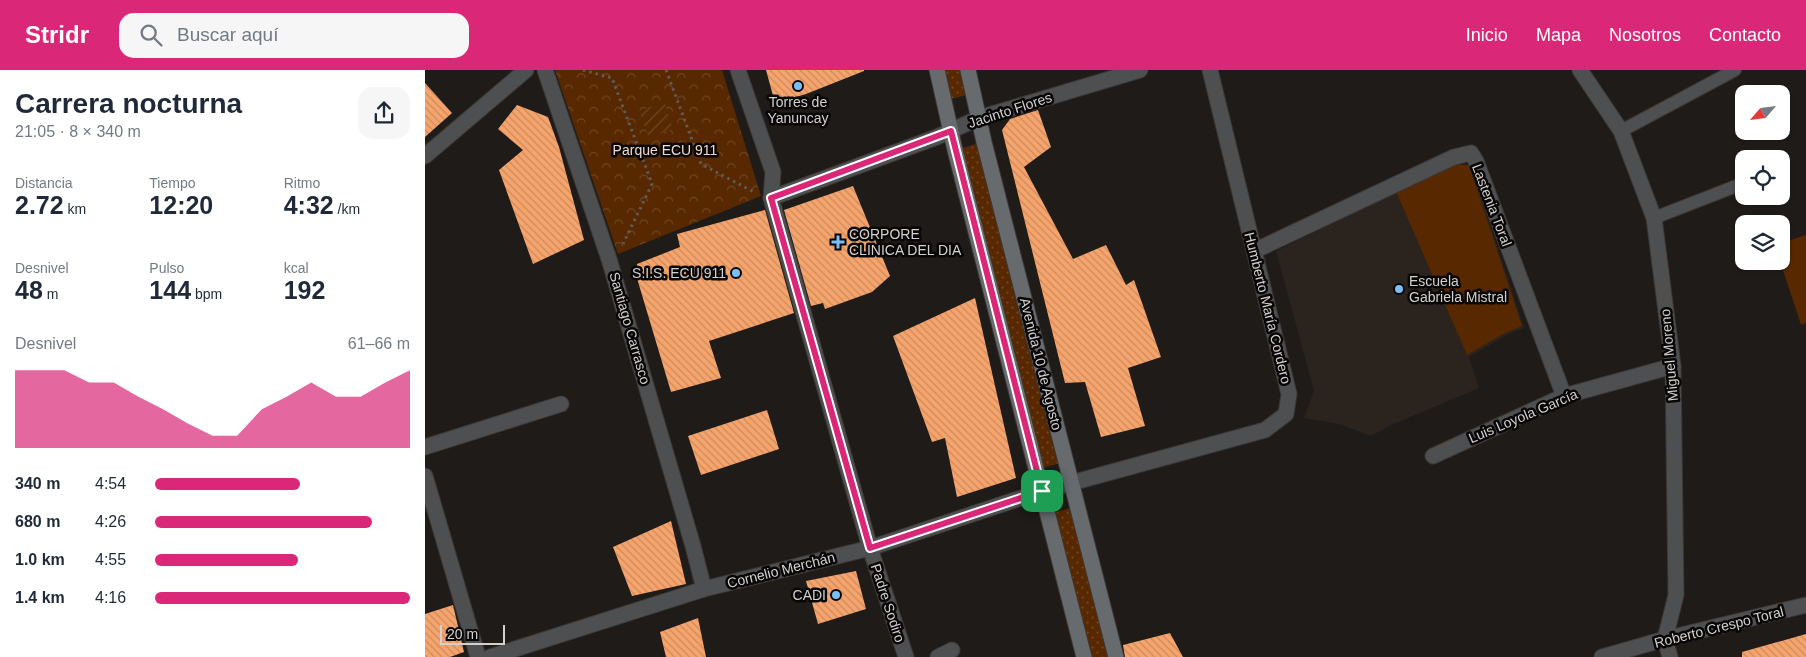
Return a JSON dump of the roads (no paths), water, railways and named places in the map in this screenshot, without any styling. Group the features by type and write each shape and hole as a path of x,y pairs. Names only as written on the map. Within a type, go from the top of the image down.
{"main road":[{"path":"937,70 1084,657"},
{"name":"Avenida 10 de Agosto","path":"968,70 1116,657"}],"street":[{"path":"425,156 526,70"},
{"name":"Santiago Carrasco","path":"545,70 609,259 704,589"},
{"path":"737,70 773,172 766,197"},
{"name":"Jacinto Flores","path":"766,197 951,131 979,118 1139,70"},
{"name":"Humberto María Cordero","path":"1071,482 1265,430 1286,414 1289,394 1210,70"},
{"name":"Miguel Moreno","path":"1580,70 1621,131 1654,218 1673,366 1676,595 1665,639 1670,657"},
{"name":"Lastenia Toral","path":"1255,250 1454,157 1471,153 1477,161 1564,396"},
{"name":"Padre Sodiro","path":"766,197 870,548 906,657"},
{"name":"Luis Loyola García","path":"1433,456 1564,396 1673,366"},
{"path":"425,447 561,404"},
{"path":"425,476 478,657"},
{"name":"Cornelio Merchán","path":"490,657 704,589 870,548 1071,482"},
{"name":"Roberto Crespo Toral","path":"1602,657 1665,639 1806,605"}],"lane":[{"path":"1621,131 1735,70"},
{"path":"1654,218 1735,186"}],"place":[{"name":"Torres de Yanuncay","path":"798,86"},
{"name":"CORPORE CLINICA DEL DIA","path":"838,242"},
{"name":"S.I.S. ECU 911","path":"736,273"},
{"name":"Escuela Gabriela Mistral","path":"1399,289"},
{"name":"CADI","path":"836,595"}],"park label":[{"name":"Parque ECU 911","path":"665,150"}]}
